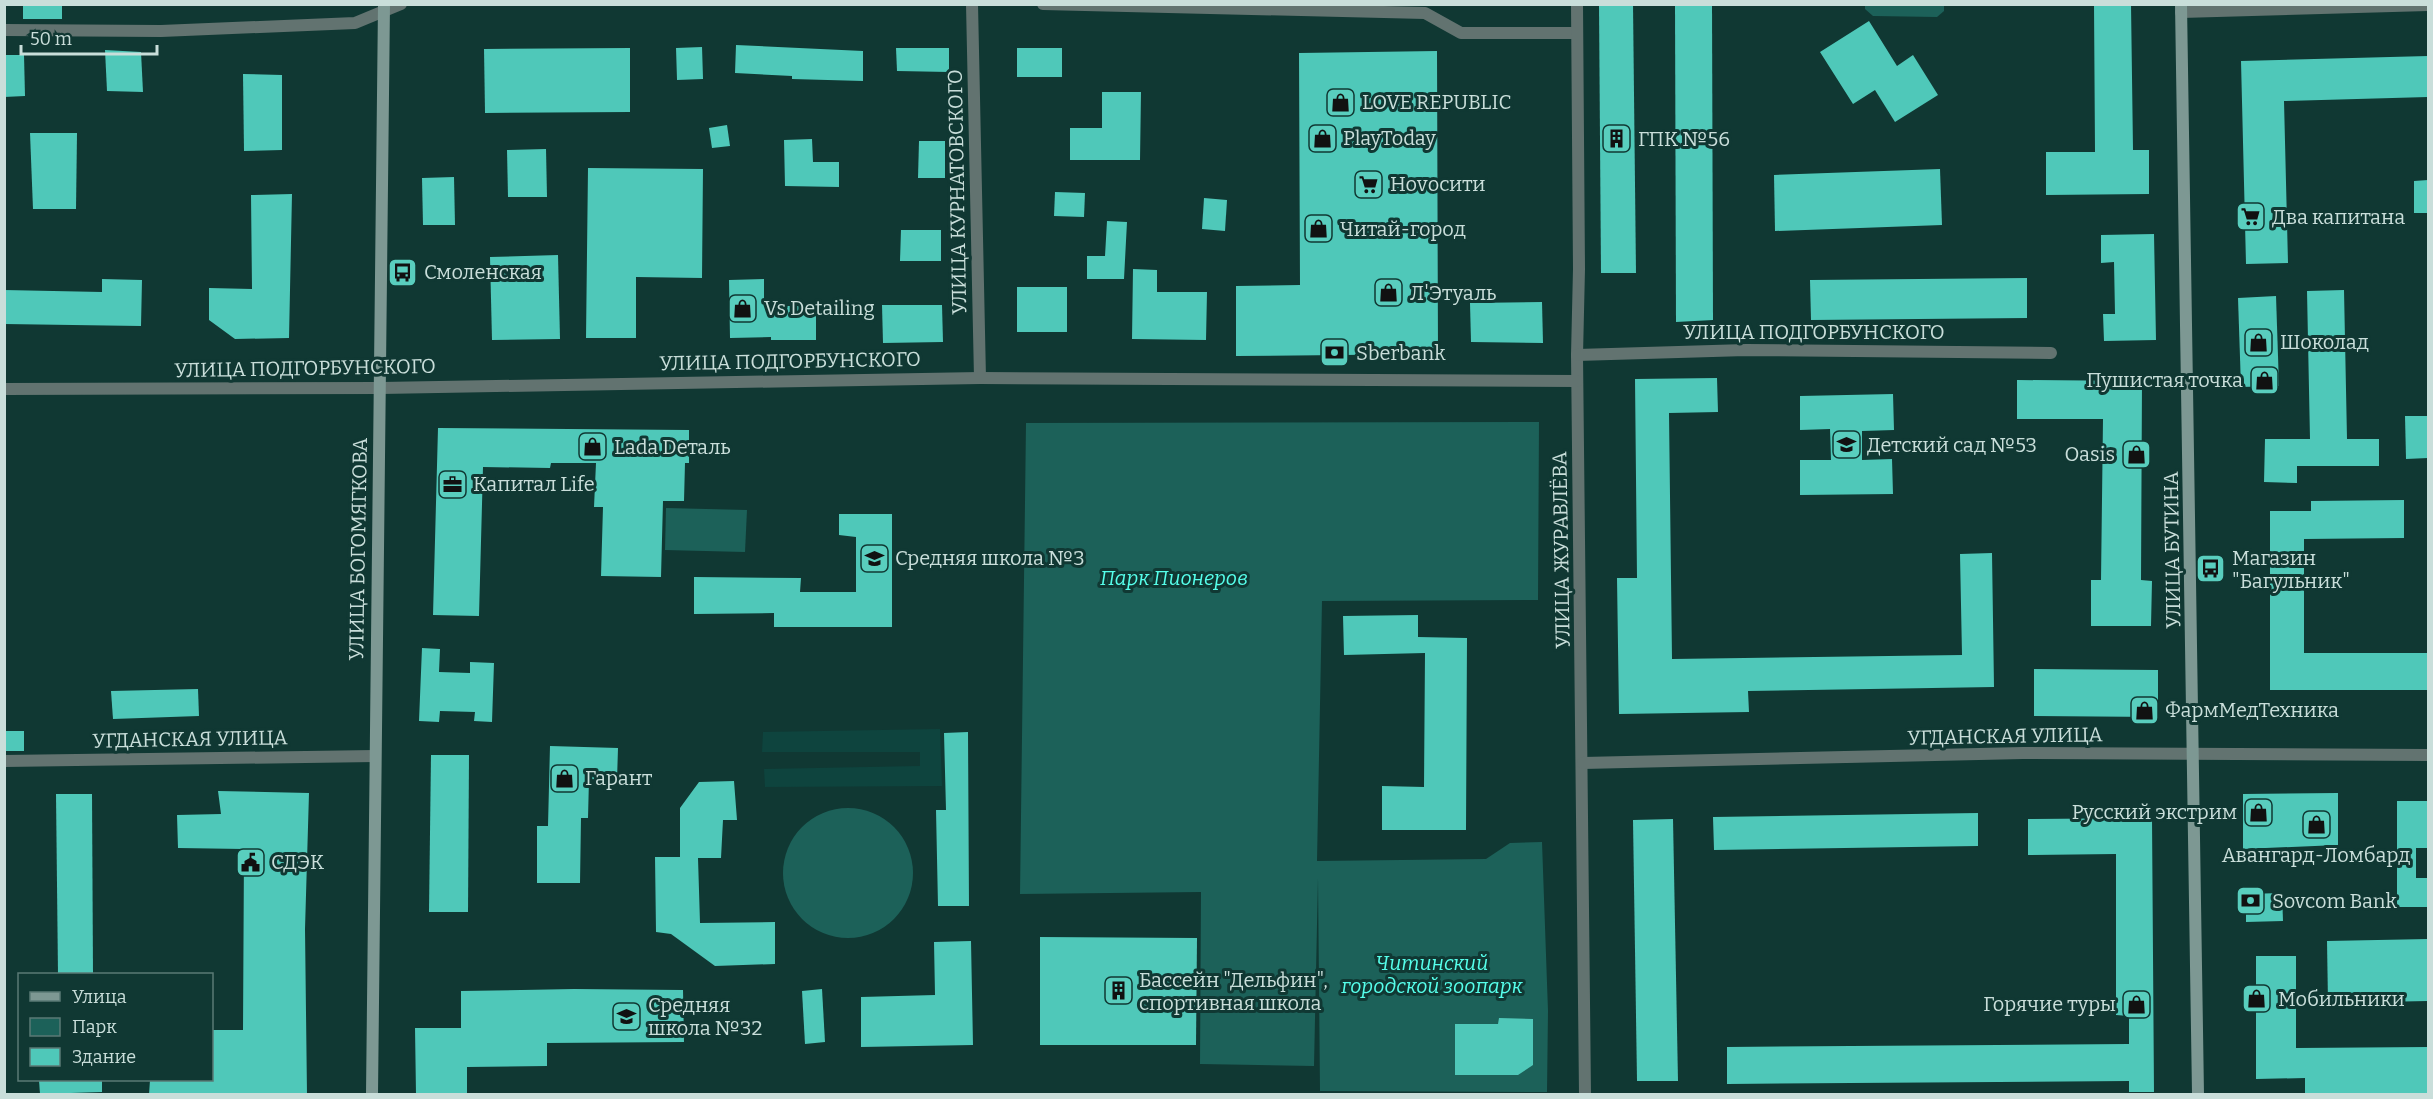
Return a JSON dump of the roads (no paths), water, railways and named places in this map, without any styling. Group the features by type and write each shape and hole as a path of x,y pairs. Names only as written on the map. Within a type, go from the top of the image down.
{"main road":[{"name":"УЛИЦА БОГОМЯГКОВА","path":"372,1095 384,8"},
{"name":"УЛИЦА БУТИНА","path":"2181,8 2198,1095"}],"street":[{"path":"4,30 160,31 354,23 384,8 401,4"},
{"name":"УЛИЦА КУРНАТОВСКОГО","path":"972,4 980,378"},
{"path":"1043,4 1425,13 1461,33 1577,33"},
{"name":"УЛИЦА ЖУРАВЛЁВА","path":"1577,4 1579,269 1577,381 1585,1095"},
{"path":"2181,8 2428,5"},
{"name":"УЛИЦА ПОДГОРБУНСКОГО","path":"1577,355 1746,350 2051,353"},
{"name":"УЛИЦА ПОДГОРБУНСКОГО","path":"4,389 381,388 980,378 1577,381"},
{"name":"УГДАНСКАЯ УЛИЦА","path":"1583,763 2023,753 2428,755"},
{"name":"УГДАНСКАЯ УЛИЦА","path":"4,761 375,756"}],"place":[{"name":"LOVE REPUBLIC","path":"1341,102"},
{"name":"PlayToday","path":"1322,138"},
{"name":"ГПК №56","path":"1617,139"},
{"name":"Ноvосити","path":"1369,184"},
{"name":"Два капитана","path":"2251,217"},
{"name":"Читай-город","path":"1319,229"},
{"name":"Смоленская","path":"403,272"},
{"name":"Л'Этуаль","path":"1389,293"},
{"name":"Vs Detailing","path":"743,308"},
{"name":"Шоколад","path":"2259,342"},
{"name":"Sberbank","path":"1335,353"},
{"name":"Пушистая точка","path":"2264,380"},
{"name":"Детский сад №53","path":"1846,445"},
{"name":"Lada Dеталь","path":"593,447"},
{"name":"Oasis","path":"2136,454"},
{"name":"Капитал Life","path":"452,484"},
{"name":"Средняя школа №3","path":"874,558"},
{"name":"Магазин \"Багульник\"","path":"2211,569"},
{"name":"ФармМедТехника","path":"2144,710"},
{"name":"Гарант","path":"564,778"},
{"name":"Русский экстрим","path":"2258,812"},
{"name":"Авангард-Ломбард","path":"2316,824"},
{"name":"СДЭК","path":"250,862"},
{"name":"Sovcom Bank","path":"2251,901"},
{"name":"Бассейн \"Дельфин\", спортивная школа","path":"1118,991"},
{"name":"Мобильники","path":"2257,999"},
{"name":"Горячие туры","path":"2137,1004"},
{"name":"Средняя школа №32","path":"627,1016"}],"park label":[{"name":"Парк Пионеров","path":"1174,578"},
{"name":"Читинский городской зоопарк","path":"1432,974"}]}
